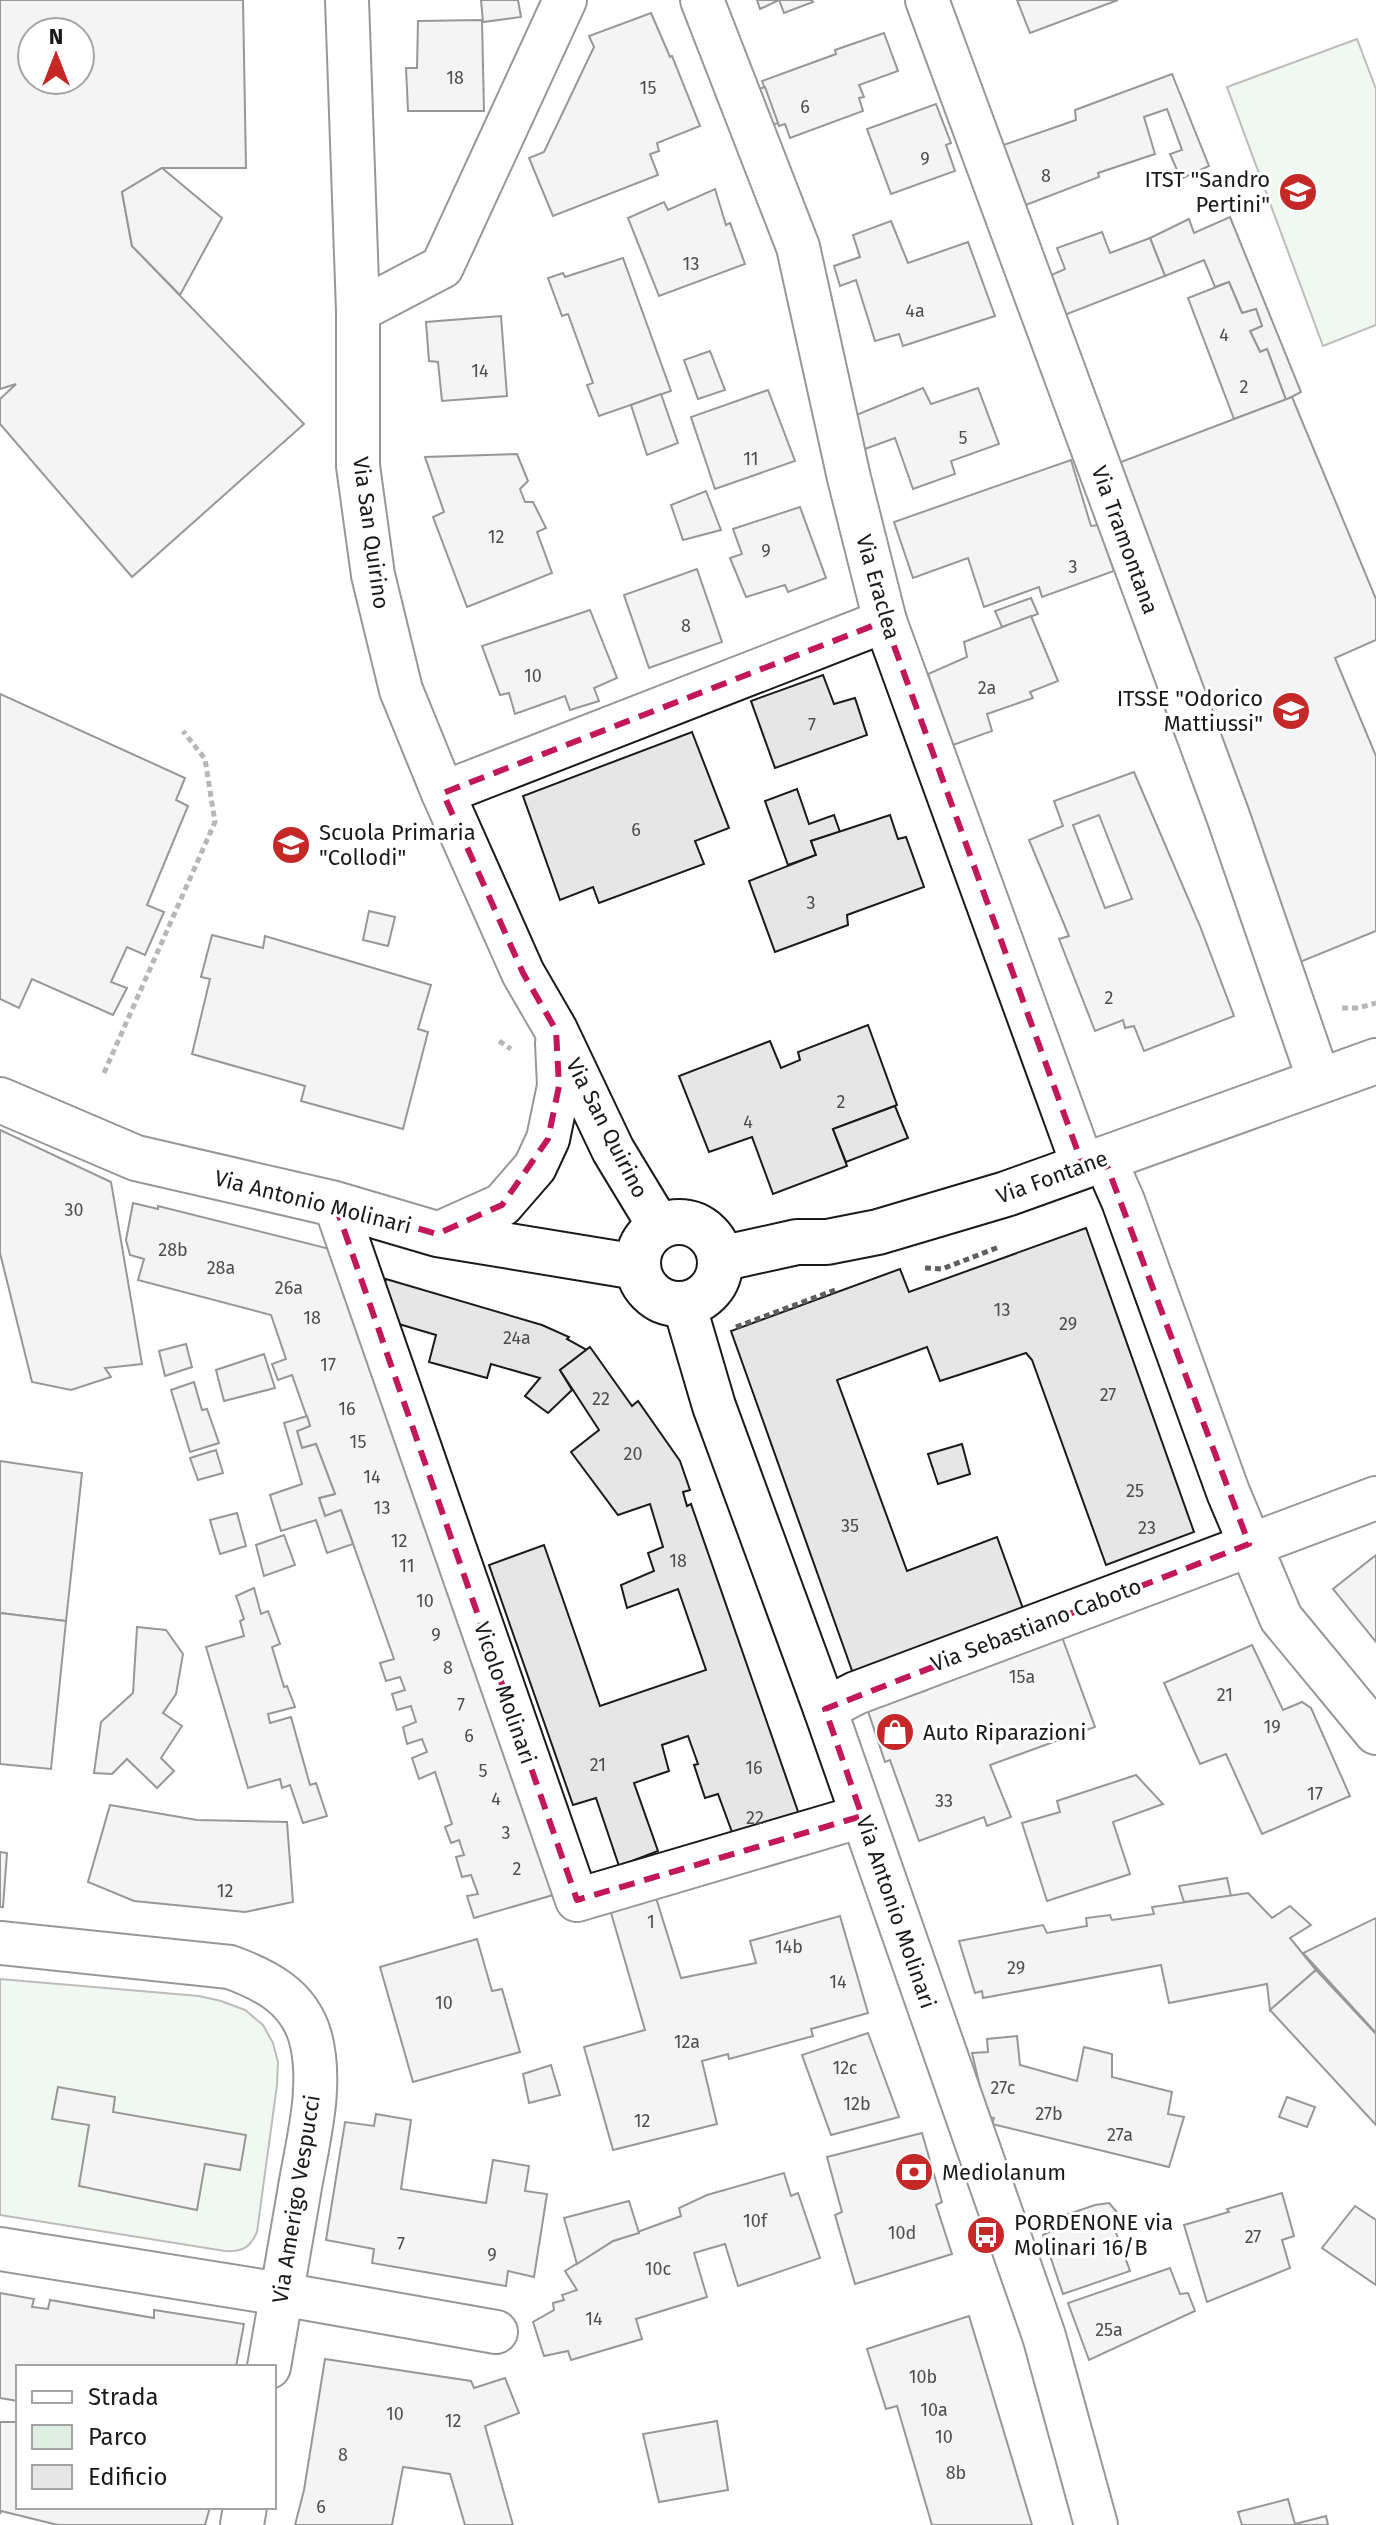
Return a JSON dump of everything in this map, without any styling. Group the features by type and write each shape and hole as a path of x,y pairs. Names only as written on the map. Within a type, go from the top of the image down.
{"street":[{"name":"Via San Quirino","path":"347,0 358,311 358,466 373,575 401,690 523,973 556,1030 613,1150 659,1226"},
{"path":"358,311 442,267 565,0"},
{"name":"Via Eraclea","path":"702,0 798,247 849,478 885,621 1094,1162"},
{"name":"Via Tramontana","path":"927,0 1228,816 1319,1080"},
{"path":"443,793 885,621"},
{"name":"Via San Quirino","path":"437,1234 502,1205 535,1167 548,1139 559,1086 556,1030"},
{"name":"Via Fontane","path":"720,1259 797,1242 827,1242 878,1232 1006,1194 1376,1061"},
{"name":"Via Antonio Molinari","path":"0,1100 136,1158 335,1204 437,1234 637,1267"},
{"path":"1094,1162 1123,1201 1249,1544 1281,1618 1376,1733"},
{"name":"Vicolo Molinari","path":"335,1204 577,1900 862,1816"},
{"path":"681,1221 695,1224 707,1232 716,1243 720,1259 719,1273 710,1291 698,1300 684,1304 664,1302 651,1295 641,1281 637,1267 638,1253 648,1235 659,1226 681,1221"},
{"name":"Via Antonio Molinari","path":"684,1304 714,1406 825,1709 1044,2336 1096,2525"},
{"name":"Via Sebastiano Caboto","path":"825,1709 871,1688 1376,1498"},
{"name":"Via Amerigo Vespucci","path":"0,1943 230,1967 264,1980 291,2002 309,2034 315,2067 312,2111 269,2365"},
{"path":"0,2249 496,2332"}],"path":[{"path":"104,1073 215,822 205,759 183,731"}],"highlighted area":[{"path":"885,621 1083,1166 1104,1158 1249,1544 825,1709 862,1816 577,1900 335,1204 437,1234 502,1205 548,1139 559,1086 556,1030 523,973 443,793"}],"green space":[{"path":"1357,39 1376,89 1376,325 1323,346 1227,87"},
{"path":"0,1979 199,1996 245,2010 263,2025 273,2043 278,2062 277,2085 257,2232 248,2245 241,2250 225,2251 0,2215"}],"building":[{"path":"0,0 243,0 246,168 162,168 122,192 132,246 304,424 132,577 0,424 0,399 16,384 0,389"},
{"path":"481,0 518,0 521,17 483,22"},
{"path":"757,0 779,0 760,9"},
{"path":"779,0 812,0 813,2 784,13"},
{"path":"1017,0 1118,0 1030,33"},
{"path":"651,13 700,126 657,143 659,151 650,154 658,175 553,216 529,158 544,152 594,47 589,36"},
{"path":"482,20 484,111 408,111 406,68 417,68 418,21"},
{"path":"884,33 898,71 859,85 864,97 859,98 863,111 790,138 785,124 779,126 762,81"},
{"path":"1172,74 1209,166 1181,179 1170,154 1182,150 1167,109 1144,117 1155,154 1098,173 1099,177 1018,208 995,148 1076,120 1075,110"},
{"path":"765,87 778,123 765,127 752,91"},
{"path":"936,104 951,143 946,145 955,171 891,194 867,129"},
{"path":"162,168 222,218 180,295 132,246 122,192"},
{"path":"715,189 726,225 730,223 745,264 659,296 628,218 664,202 668,210"},
{"path":"1230,217 1301,392 1286,400 1267,349 1260,352 1250,331 1262,326 1256,309 1242,313 1229,282 1215,287 1204,260 1165,276 1150,238 1189,219 1194,233"},
{"path":"891,221 908,263 968,242 995,316 903,346 899,334 875,341 856,280 840,286 834,266 860,257 853,235"},
{"path":"1102,232 1110,253 1150,238 1165,276 1062,316 1047,277 1065,269 1057,248"},
{"path":"623,258 671,391 599,416 587,385 593,383 568,314 562,316 548,278 563,273 565,277"},
{"path":"1229,282 1242,313 1256,309 1262,326 1250,331 1260,352 1267,349 1286,400 1234,419 1188,298"},
{"path":"501,316 507,396 442,401 438,362 429,361 426,322"},
{"path":"710,351 725,390 698,399 684,360"},
{"path":"923,388 931,404 978,388 999,444 951,461 955,474 913,489 895,438 857,452 846,419"},
{"path":"768,390 795,461 715,489 691,417"},
{"path":"661,394 678,443 647,455 631,405"},
{"name":"ITSSE \"Odorico Mattiussi\"","path":"1292,397 1376,599 1376,640 1335,658 1376,756 1376,931 1300,962 1113,465"},
{"path":"517,454 528,481 520,489 525,502 533,502 546,528 537,532 552,573 467,607 433,517 444,512 425,457"},
{"path":"1071,460 1091,526 1098,525 1114,571 1042,597 1039,587 984,607 968,558 913,578 894,522"},
{"path":"706,491 721,530 683,540 671,505"},
{"path":"800,507 826,578 788,592 785,585 746,597 730,558 742,554 733,529"},
{"path":"697,569 722,642 649,668 624,595"},
{"path":"1031,598 1038,614 1002,627 995,611"},
{"path":"590,610 617,678 594,688 599,701 570,710 565,696 515,714 509,693 500,695 482,646"},
{"path":"1031,616 1058,681 1030,692 1033,698 987,714 992,731 953,745 928,674 967,657 964,642"},
{"path":"823,675 834,704 855,698 867,735 775,768 751,701"},
{"path":"0,694 185,778 176,800 188,806 147,905 164,912 145,955 127,947 111,982 127,988 113,1015 32,979 19,1008 0,999"},
{"path":"692,732 729,828 695,841 704,864 599,903 593,887 560,900 523,796"},
{"path":"1134,772 1200,926 1234,1016 1144,1051 1134,1026 1125,1028 1123,1020 1095,1031 1059,939 1069,936 1029,840 1063,826 1054,801","holes":["1099,815 1132,899 1105,908 1073,825"]},
{"path":"797,789 809,824 834,815 840,832 811,841 816,855 788,865 765,801"},
{"path":"890,815 898,839 906,837 924,887 847,915 848,925 775,952 749,881 816,855 811,841"},
{"path":"369,911 395,917 388,946 363,940"},
{"path":"212,935 263,948 265,936 431,985 418,1029 428,1032 403,1129 301,1101 305,1086 192,1054 210,979 201,977"},
{"path":"868,1025 897,1105 833,1129 847,1166 773,1194 752,1137 709,1152 679,1076 770,1041 781,1068 800,1060 798,1052"},
{"path":"895,1106 908,1138 846,1162 833,1129"},
{"path":"0,1130 111,1182 142,1364 105,1368 111,1377 71,1390 32,1382 0,1253"},
{"path":"133,1203 158,1209 158,1206 330,1249 560,1893 474,1918 467,1896 478,1894 471,1875 462,1877 456,1857 464,1855 459,1840 451,1843 445,1827 452,1824 435,1772 419,1779 412,1758 427,1752 422,1739 407,1744 403,1727 416,1722 411,1706 397,1710 392,1694 405,1690 400,1677 386,1681 380,1663 394,1659 341,1510 325,1516 319,1498 335,1494 316,1444 302,1448 297,1431 310,1426 292,1375 278,1380 272,1364 286,1359 271,1315 138,1280 144,1259 130,1255 126,1240"},
{"path":"1086,1228 1194,1532 1106,1565 1032,1360 1026,1353 940,1381 927,1347 837,1380 907,1571 997,1537 1026,1617 855,1679 731,1331 900,1269 909,1292"},
{"path":"386,1279 542,1325 569,1337 567,1339 587,1350 560,1370 572,1390 548,1413 525,1396 540,1378 491,1364 487,1378 429,1362 436,1335 375,1317"},
{"path":"186,1344 192,1367 165,1376 159,1351"},
{"path":"590,1347 632,1406 638,1401 680,1461 690,1490 683,1492 687,1506 691,1504 802,1823 736,1843 718,1794 705,1798 688,1736 662,1745 669,1771 634,1783 658,1851 619,1866 596,1798 573,1805 489,1565 544,1545 600,1706 706,1670 678,1589 627,1608 621,1585 654,1571 648,1553 663,1547 650,1504 618,1515 571,1452 599,1430 560,1370"},
{"path":"264,1354 275,1388 224,1401 216,1370"},
{"path":"194,1382 202,1410 207,1409 219,1443 190,1452 171,1390"},
{"path":"307,1416 310,1426 297,1431 302,1448 316,1444 335,1494 319,1498 325,1516 341,1510 353,1544 327,1553 316,1520 281,1531 270,1495 302,1484 284,1423"},
{"path":"962,1444 970,1474 938,1484 928,1454"},
{"path":"216,1450 223,1473 198,1480 190,1458"},
{"path":"0,1461 82,1473 66,1621 0,1613"},
{"path":"237,1513 246,1546 220,1554 210,1520"},
{"path":"284,1535 295,1565 264,1576 256,1545"},
{"path":"1376,1555 1376,1642 1333,1589"},
{"path":"254,1588 261,1614 268,1611 280,1644 272,1647 284,1687 287,1686 295,1707 268,1714 270,1723 291,1717 310,1785 316,1783 327,1816 303,1823 290,1785 282,1788 280,1779 248,1788 206,1647 244,1636 240,1621 244,1619 236,1596"},
{"path":"0,1613 66,1621 51,1769 0,1764"},
{"path":"137,1627 166,1630 183,1654 176,1694 163,1713 182,1726 161,1758 174,1771 157,1788 127,1759 112,1774 94,1773 101,1722 133,1693"},
{"path":"1062,1637 1095,1727 990,1765 1011,1817 987,1826 984,1817 919,1841 890,1760 885,1762 868,1711 927,1690 925,1686"},
{"path":"1252,1645 1283,1710 1302,1702 1311,1708 1350,1796 1262,1834 1226,1754 1200,1764 1164,1683"},
{"path":"1136,1775 1163,1804 1113,1822 1130,1874 1047,1901 1022,1823 1060,1812 1057,1801"},
{"path":"110,1805 197,1820 287,1822 293,1902 245,1912 134,1901 88,1882"},
{"path":"0,1852 7,1853 3,1907 0,1907"},
{"path":"1227,1878 1231,1896 1184,1902 1179,1886"},
{"path":"652,1885 681,1978 756,1963 750,1941 840,1916 868,2013 811,2029 813,2036 729,2059 728,2054 702,2061 717,2124 613,2150 584,2047 645,2030 607,1899"},
{"path":"1248,1893 1272,1918 1290,1906 1311,1925 1290,1938 1316,1970 1270,2010 1267,1984 1169,2003 1161,1965 983,1998 982,1991 975,1993 959,1941 1043,1925 1047,1933 1087,1926 1086,1918 1110,1915 1112,1920 1154,1914 1152,1907"},
{"path":"1376,1918 1376,2033 1303,1953"},
{"path":"477,1939 492,1991 502,1989 520,2052 413,2082 380,1967"},
{"path":"1316,1970 1376,2034 1376,2125 1270,2010"},
{"path":"868,2033 899,2117 831,2135 802,2055"},
{"path":"1017,2036 1020,2065 1077,2081 1084,2047 1112,2054 1112,2077 1172,2092 1168,2114 1184,2117 1169,2167 992,2124 994,2118 987,2117 972,2053 988,2052 987,2039"},
{"path":"551,2065 560,2095 529,2103 523,2074"},
{"path":"58,2087 115,2097 113,2112 246,2135 240,2170 205,2164 197,2210 79,2186 89,2125 52,2119"},
{"path":"1287,2097 1315,2107 1307,2127 1279,2117"},
{"path":"376,2114 411,2120 401,2189 486,2203 493,2160 529,2166 525,2191 547,2194 534,2277 508,2271 506,2286 372,2263 374,2249 326,2240 345,2122 374,2126"},
{"path":"922,2133 942,2202 936,2205 952,2254 855,2284 835,2215 842,2212 827,2157"},
{"path":"784,2173 791,2196 798,2193 820,2258 738,2286 725,2244 694,2253 707,2297 636,2319 642,2339 571,2360 568,2351 544,2356 533,2322 554,2310 553,2303 564,2300 562,2295 577,2290 565,2271 613,2241 681,2216 679,2208 707,2195"},
{"path":"1282,2193 1294,2236 1282,2240 1290,2268 1207,2302 1184,2225"},
{"path":"629,2201 639,2233 613,2241 577,2264 564,2218"},
{"path":"1109,2203 1116,2211 1121,2227 1115,2230 1130,2271 1063,2294 1043,2235 1055,2229 1051,2220"},
{"path":"1355,2206 1376,2220 1376,2285 1322,2248"},
{"path":"1170,2268 1180,2294 1188,2293 1195,2311 1089,2360 1068,2303"},
{"path":"0,2293 34,2299 32,2307 48,2309 50,2300 154,2318 154,2310 244,2324 236,2365 16,2365 16,2401 0,2398"},
{"path":"969,2316 1032,2525 932,2525 897,2406 886,2409 867,2349"},
{"path":"325,2359 471,2381 474,2388 505,2378 519,2413 485,2426 513,2525 465,2525 450,2474 403,2467 392,2525 295,2525 304,2490"},
{"path":"717,2421 728,2490 659,2502 643,2434"},
{"path":"0,2422 16,2422 16,2509 209,2509 205,2525 58,2525 1,2511 0,2514"},
{"path":"1288,2499 1295,2524 1326,2516 1328,2525 1242,2525 1238,2512"}],"place":[{"name":"ITST \"Sandro Pertini\"","path":"1298,192"},
{"name":"ITSSE \"Odorico Mattiussi\"","path":"1291,711"},
{"name":"Scuola Primaria \"Collodi\"","path":"291,845"},
{"name":"Auto Riparazioni","path":"895,1732"},
{"name":"Mediolanum","path":"914,2172"},
{"name":"PORDENONE via Molinari 16/B","path":"986,2235"}]}
